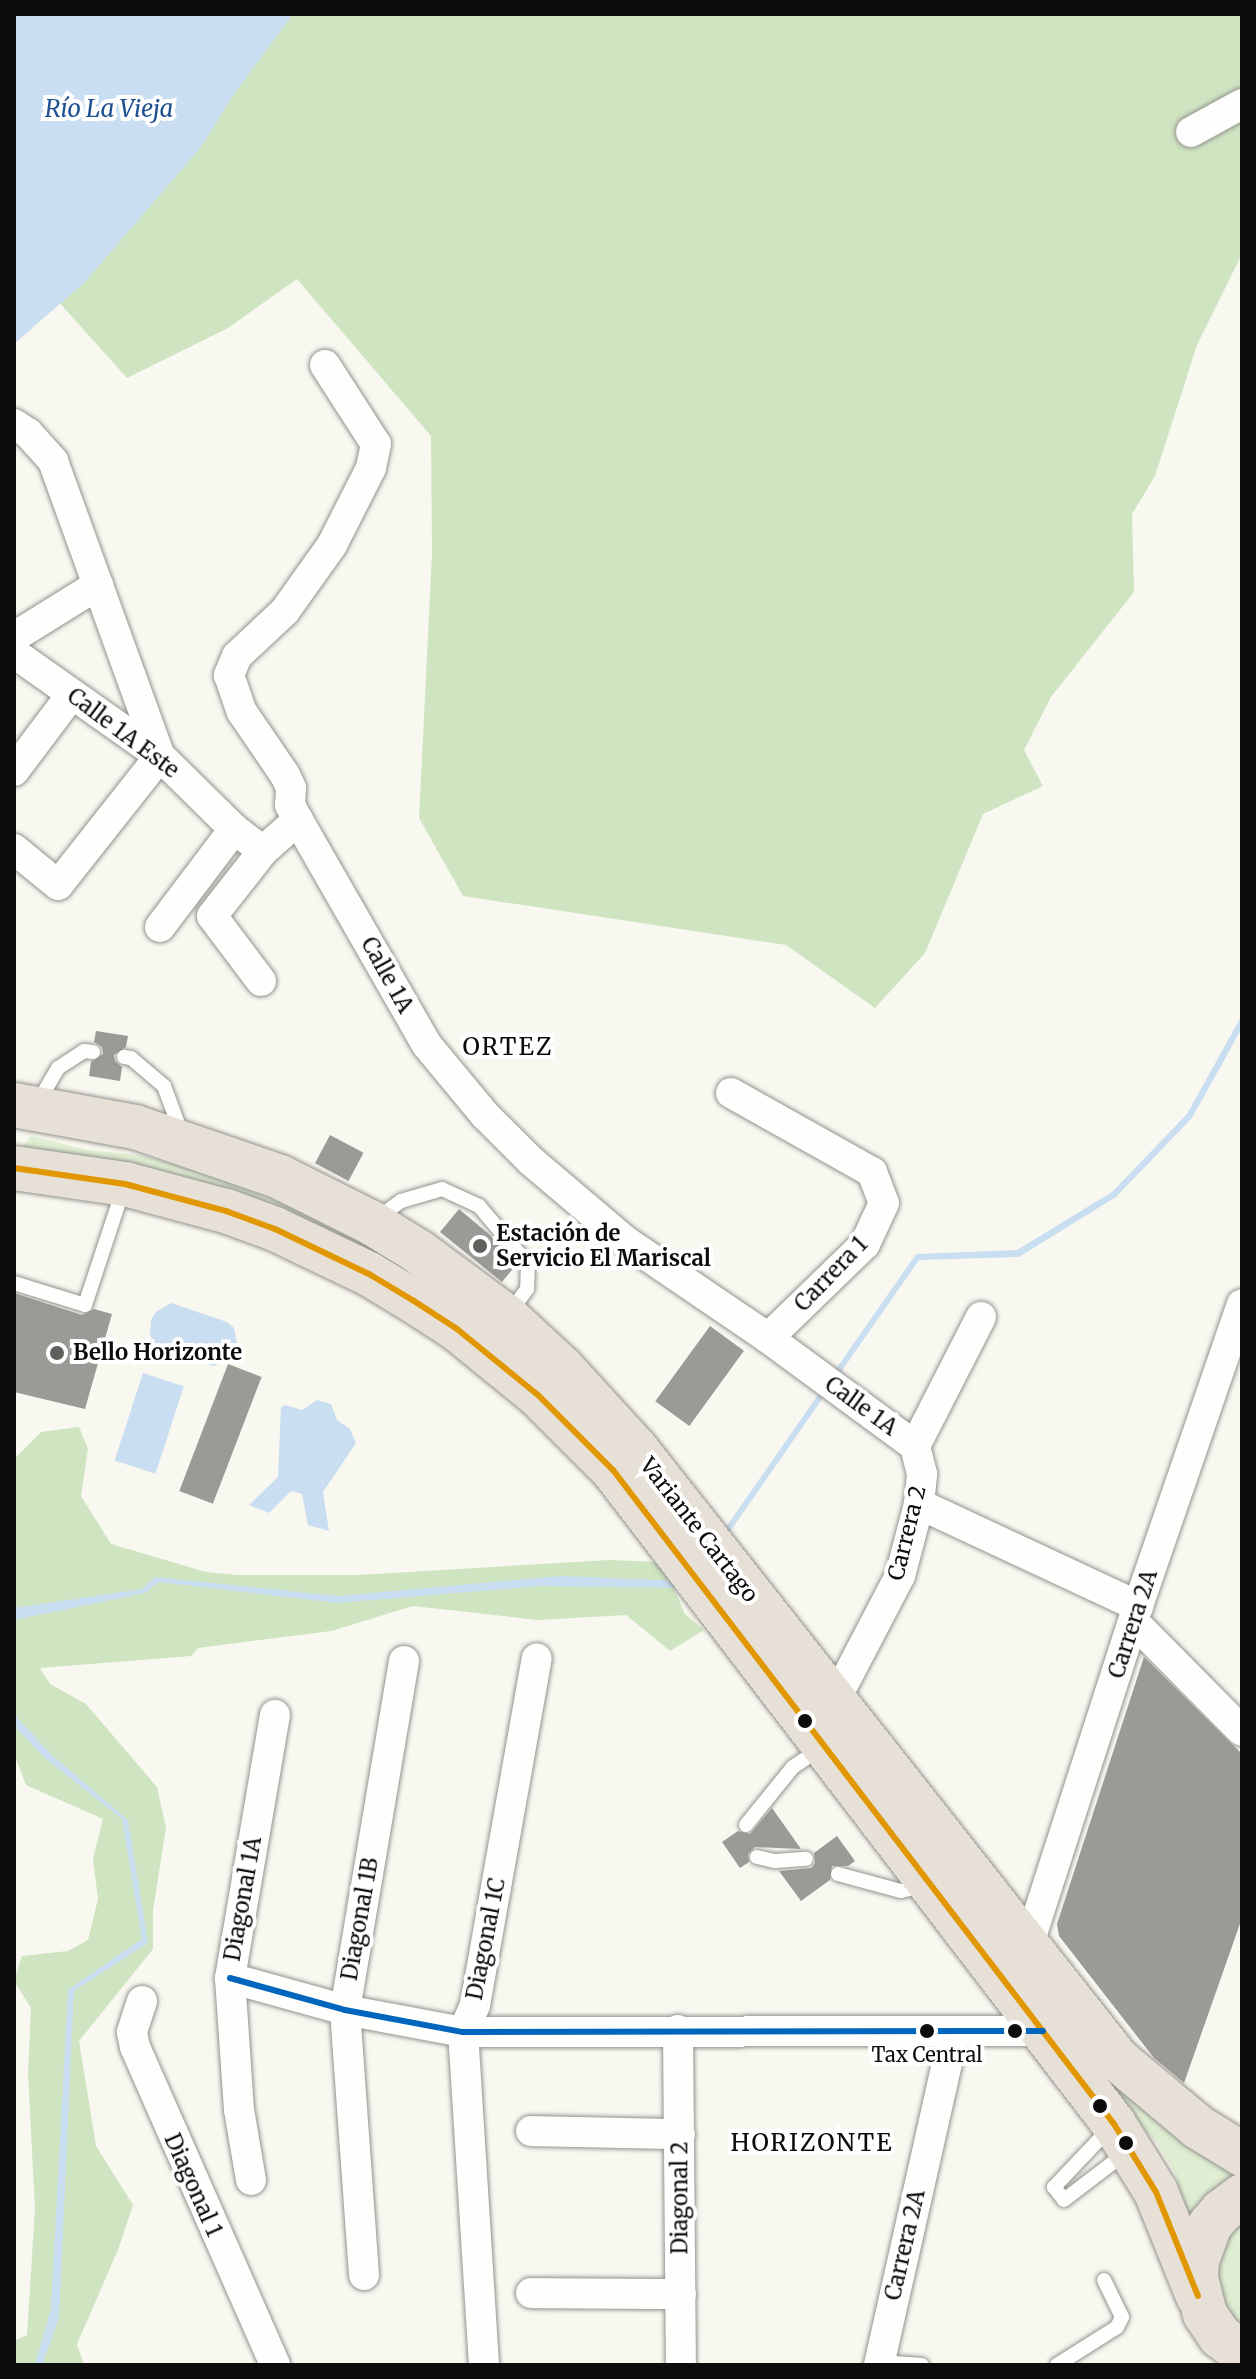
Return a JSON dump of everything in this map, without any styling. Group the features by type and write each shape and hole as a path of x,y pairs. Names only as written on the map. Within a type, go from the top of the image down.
{"highway":[{"name":"Variante Cartago","path":"21,1113 53,1131 85,1116 184,1141 280,1177 372,1223 452,1275 507,1317 563,1369 615,1426 824,1746 1123,2136 1156,2192 1212,2326 1242,2353"},
{"name":"Variante Cartago","path":"14,1168 125,1184 226,1211 275,1229 369,1274 457,1329 538,1395 703,1561 834,1702 1117,2059 1198,2127 1242,2154"},
{"path":"1198,2296 1196,2269 1202,2242 1222,2211 1242,2196"}],"street":[{"path":"1191,132 1242,104"},
{"name":"Calle 1A","path":"325,365 376,444 371,468 332,545 285,611 237,656 229,675 242,712 285,775 291,788 290,805 298,820 427,1045 485,1115 531,1161 624,1240 768,1338 915,1446"},
{"path":"14,424 28,433 53,461 160,756 58,885 14,849"},
{"path":"14,637 98,585"},
{"name":"Calle 1A Este","path":"14,653 160,756 234,829 263,851"},
{"path":"14,771 72,694"},
{"path":"261,981 212,916 263,851 298,820"},
{"path":"160,927 234,829"},
{"name":"Carrera 1","path":"731,1093 872,1172 884,1203 865,1244 768,1338"},
{"name":"Carrera 2A","path":"1028,1946 1136,1614 1242,1304"},
{"path":"915,1446 981,1317"},
{"name":"Carrera 2","path":"834,1702 900,1576 919,1504 922,1474 915,1446"},
{"path":"919,1504 1136,1614 1242,1731"},
{"name":"Diagonal 1C","path":"484,2365 463,2032 475,2005 537,1658"},
{"name":"Diagonal 1B","path":"364,2275 345,2010 404,1661"},
{"name":"Diagonal 1A","path":"251,2180 239,2110 230,1978 275,1715"},
{"path":"230,1978 345,2010 463,2032 1043,2031"},
{"name":"Diagonal 1","path":"142,2001 132,2032 135,2047 275,2365"},
{"name":"Diagonal 2","path":"678,2030 681,2365"},
{"name":"Carrera 2A","path":"879,2364 954,2031"},
{"path":"531,2131 680,2134"},
{"path":"531,2293 681,2294"}],"lane":[{"path":"21,1113 58,1068 84,1051 93,1052"},
{"path":"124,1057 131,1058 164,1086 184,1141"},
{"path":"14,1283 85,1305 125,1184"},
{"path":"372,1223 401,1201 442,1189 479,1206 528,1264 527,1289 507,1317"},
{"path":"746,1825 793,1767 824,1746"},
{"path":"757,1857 775,1861 806,1859"},
{"path":"838,1874 901,1891 932,1884"},
{"path":"1123,2136 1064,2200 1054,2187 1123,2136"},
{"path":"1057,2365 1117,2327 1122,2317 1104,2280"},
{"path":"879,2364 922,2365"}],"green space":[{"path":"275,14 1242,14 1242,254 1197,345 1155,476 1132,514 1134,592 1051,697 1024,750 1043,786 983,814 925,953 875,1008 786,945 463,896 419,818 432,554 431,436 297,279 228,328 127,378 47,289"},
{"path":"31,1136 88,1150 139,1155 190,1169 286,1204 343,1229 415,1271 514,1344 574,1401 642,1479 971,1901 1129,2096 1201,2150 1242,2168 1242,2177 1222,2188 1188,2223 1175,2173 1158,2144 1121,2103 637,1482 568,1404 507,1348 410,1279 281,1211 153,1176 81,1164 33,1162 25,1156 24,1145"},
{"path":"79,1427 88,1449 81,1496 111,1544 206,1572 238,1575 358,1575 609,1560 662,1562 685,1614 704,1630 670,1651 626,1615 538,1620 413,1606 331,1631 198,1648 191,1656 40,1668 50,1684 86,1704 157,1787 166,1828 153,1910 153,1949 79,2041 96,2146 133,2205 118,2250 77,2344 84,2365 14,2365 14,2341 27,2335 35,2209 28,2073 31,2008 14,1981 22,1956 68,1951 88,1940 98,1899 93,1859 103,1819 26,1785 14,1754 14,1459 41,1432"},
{"path":"1242,2196 1242,2353 1198,2296"}],"water":[{"name":"Río La Vieja","path":"14,14 293,14 234,94 201,147 85,282 14,344"},
{"path":"1242,1015 1242,1028 1192,1118 1116,1197 1019,1257 919,1260 697,1579 685,1588 541,1586 338,1603 159,1582 145,1593 14,1620 14,1608 142,1589 155,1577 338,1596 561,1576 682,1581 694,1573 916,1254 1017,1250 1112,1192 1187,1114"},
{"path":"171,1303 227,1322 234,1328 238,1347 229,1361 213,1366 156,1347 150,1335 151,1320 156,1312"},
{"path":"143,1373 184,1386 155,1474 115,1460"},
{"path":"317,1400 331,1404 337,1420 350,1429 356,1443 323,1492 329,1531 308,1525 302,1494 291,1491 269,1513 249,1505 278,1477 281,1407 285,1405 302,1410"},
{"path":"14,1714 52,1755 128,1820 148,1943 74,1991 59,2318 42,2365 35,2365 51,2308 68,1990 142,1939 122,1819 45,1758 14,1726"}],"building":[{"path":"96,1031 128,1036 126,1047 114,1055 115,1061 122,1067 120,1081 89,1076 91,1062 103,1054 102,1047 94,1042"},
{"path":"330,1135 364,1153 349,1181 315,1163"},
{"name":"Estación de Servicio El Mariscal","path":"459,1209 490,1235 516,1265 502,1282 440,1232"},
{"name":"Bello Horizonte","path":"14,1293 82,1315 94,1309 112,1314 85,1409 14,1392"},
{"path":"710,1326 744,1351 689,1426 655,1401"},
{"path":"228,1364 262,1377 213,1504 179,1491"},
{"path":"1144,1657 1242,1754 1242,1918 1184,2083 1154,2058 1059,1936 1057,1924"},
{"path":"772,1808 801,1849 755,1847 748,1854 749,1862 740,1868 722,1842 738,1831 750,1834"},
{"path":"837,1836 855,1861 848,1866 832,1866 830,1880 801,1901 779,1871 811,1868 815,1863 814,1853"}],"transit line":[{"path":"14,1168 125,1184 226,1211 275,1229 369,1274 414,1301 457,1329 538,1395 613,1470 1114,2124 1156,2192 1198,2296"},
{"path":"230,1978 345,2010 463,2032 1043,2031"}],"place":[{"name":"Estación de Servicio El Mariscal","path":"480,1246"},
{"name":"Bello Horizonte","path":"57,1353"},
{"name":"Tax Central","path":"927,2031"}],"district":[{"name":"ORTEZ","path":"508,1047"},
{"name":"HORIZONTE","path":"812,2143"}]}
